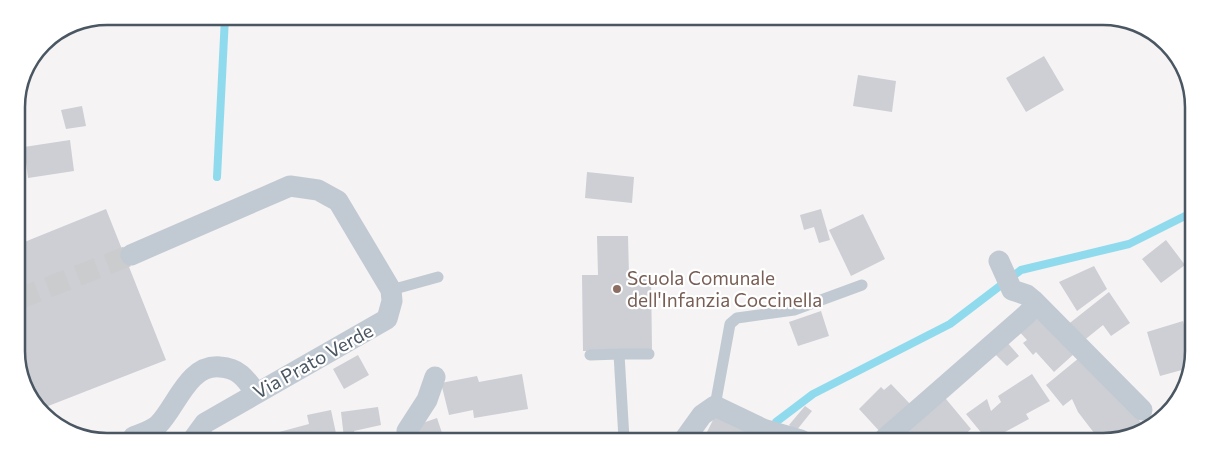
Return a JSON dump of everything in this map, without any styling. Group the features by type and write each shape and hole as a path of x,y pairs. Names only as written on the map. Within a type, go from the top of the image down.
{"street":[{"path":"131,254 290,186 318,190 338,201 391,290"},
{"path":"999,261 1012,290 1027,295 1142,410"},
{"name":"Via Prato Verde","path":"198,433 205,423 386,319 392,301 391,290"},
{"path":"891,433 1026,316 1036,304"},
{"path":"142,433 156,426 188,383 203,370 211,367 232,369 243,375 256,393"},
{"path":"407,433 427,400 435,377"},
{"path":"689,433 702,415 715,406 777,433"}],"lane":[{"path":"391,290 438,277"},
{"path":"715,406 730,324 737,318 794,310 862,285"},
{"path":"590,355 620,357 648,354"},
{"path":"620,357 624,433"}],"building":[{"path":"1044,56 1064,90 1026,112 1006,78"},
{"path":"858,75 896,81 892,112 853,106"},
{"path":"82,106 86,126 66,129 61,110"},
{"path":"70,140 74,171 28,178 25,147"},
{"path":"587,172 634,177 632,203 585,198"},
{"path":"106,209 166,360 47,407 33,387 27,367 25,351 25,242"},
{"path":"821,209 830,240 819,243 814,227 804,230 800,215"},
{"path":"863,214 885,259 851,276 829,230"},
{"name":"Scuola Comunale dell'Infanzia Coccinella","path":"597,236 628,236 629,275 651,275 652,350 583,351 582,275 598,275"},
{"path":"1166,240 1185,265 1161,283 1142,259"},
{"path":"1094,266 1107,289 1077,311 1059,282"},
{"path":"1109,292 1130,323 1111,336 1103,325 1082,342 1066,326"},
{"path":"821,311 829,336 798,346 789,322"},
{"path":"1037,311 1075,353 1054,372 1036,352 1033,355 1023,343 1027,340 1017,329"},
{"path":"1183,321 1185,328 1185,351 1182,370 1160,376 1147,332"},
{"path":"1005,340 1019,356 1007,366 992,351"},
{"path":"1085,353 1142,423 1130,429 1109,433 1094,433 1078,412 1072,399 1063,406 1046,385"},
{"path":"358,355 369,375 344,389 333,369"},
{"path":"522,374 528,409 474,418 473,410 449,415 441,383 477,376 479,382"},
{"path":"1032,374 1050,401 1026,414 1029,419 1003,433 981,433 966,414 987,399 991,411 1001,402 998,396"},
{"path":"891,384 912,406 881,433 859,409 881,387 884,390"},
{"path":"941,393 971,429 967,433 899,433"},
{"path":"805,406 812,411 796,431 789,425"},
{"path":"378,407 381,425 354,431 355,433 343,433 341,412"},
{"path":"331,410 336,433 276,433 309,424 307,415"},
{"path":"717,412 752,433 706,433"},
{"path":"437,418 442,433 416,433 414,426"}],"waterway":[{"path":"217,177 225,25"},
{"path":"774,432 776,422 813,394 950,324 1021,270 1129,244 1185,216"}],"tunnel":[{"path":"25,296 131,255"}],"place":[{"name":"Scuola Comunale dell'Infanzia Coccinella","path":"617,289"}]}
